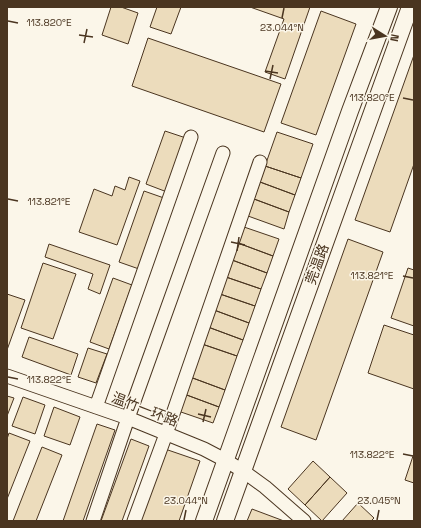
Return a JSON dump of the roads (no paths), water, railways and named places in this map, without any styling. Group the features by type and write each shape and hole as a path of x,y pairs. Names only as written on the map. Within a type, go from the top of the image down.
{"main road":[{"name":"莞温路","path":"204,521 347,118 389,7"},
{"name":"莞温路","path":"225,521 410,7"}],"street":[{"path":"96,407 191,137"},
{"path":"92,521 223,153"},
{"path":"134,521 166,434 260,162"},
{"name":"温竹一环路","path":"7,376 128,418 204,449 243,470 265,487 297,519"}]}
